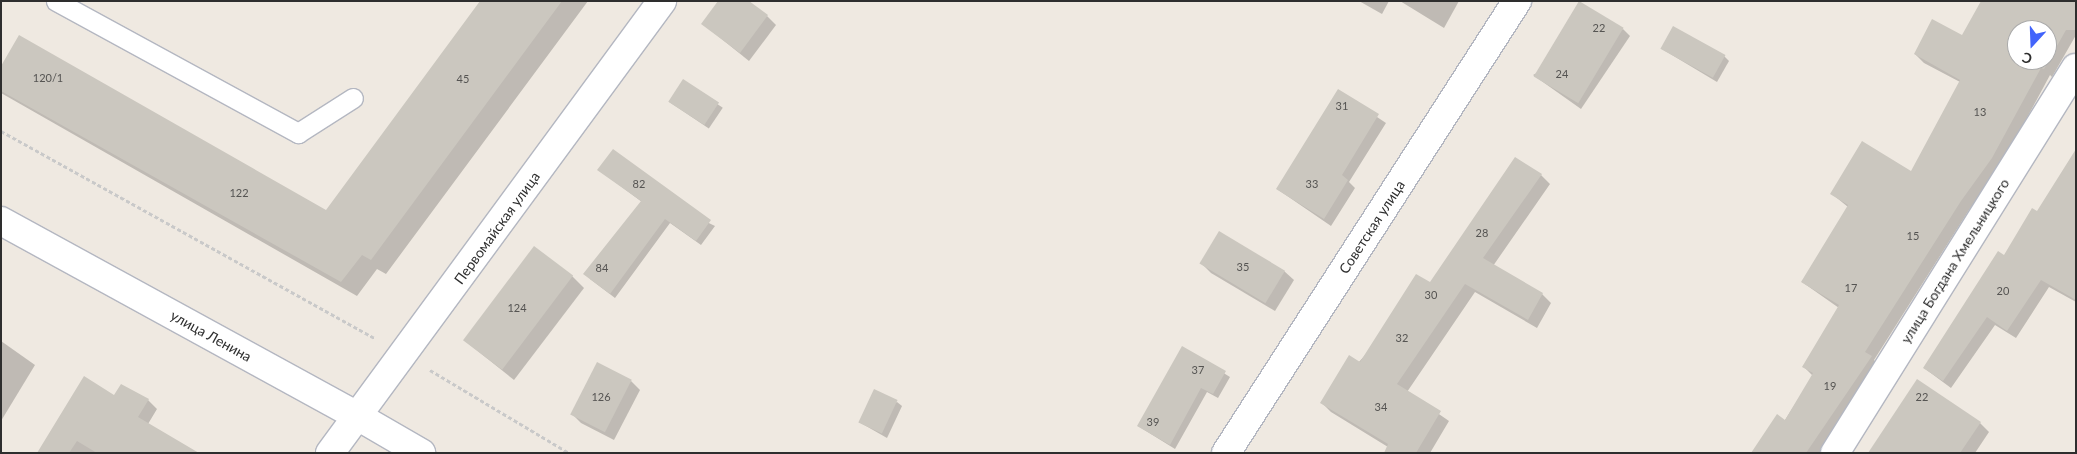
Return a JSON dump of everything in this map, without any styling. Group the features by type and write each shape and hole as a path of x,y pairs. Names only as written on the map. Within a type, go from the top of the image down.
{"street":[{"name":"Первомайская улица","path":"330,453 359,418 662,1"},
{"name":"Советская улица","path":"1226,453 1517,1"},
{"name":"улица Богдана Хмельницкого","path":"1835,453 2076,68"},
{"name":"улица Ленина","path":"1,221 421,453"}],"lane":[{"path":"56,1 298,133 353,98"}],"path":[{"path":"1,131 404,355 569,453"}],"building":[{"path":"480,1 562,1 371,260 362,255 341,282 1,91 1,66 19,35 326,210"},
{"path":"718,1 749,1 768,15 740,53 701,24"},
{"path":"1579,1 1624,28 1578,103 1534,76"},
{"path":"1981,1 2076,1 2076,30 2066,30 2057,46 2057,20 2007,20 2007,70 2040,70 1992,158 1961,201 1865,352 1872,356 1806,453 1751,453 1777,414 1785,420 1813,373 1802,367 1839,305 1801,282 1848,205 1830,194 1862,141 1911,171 1960,80 1914,54 1932,19 1962,35"},
{"path":"1673,26 1725,55 1713,78 1660,49"},
{"path":"683,79 719,102 704,125 668,102"},
{"path":"1338,89 1379,114 1342,175 1348,180 1324,219 1276,189"},
{"path":"613,149 711,220 696,241 665,219 610,294 583,274 641,201 597,170"},
{"path":"2076,149 2076,300 2041,280 2007,331 1987,317 1943,381 1923,368 1998,251 2004,255 2032,208 2037,211"},
{"path":"1515,157 1542,174 1483,258 1543,293 1528,320 1465,284 1397,384 1441,411 1416,453 1384,453 1388,444 1320,403 1349,355 1360,362 1416,274 1430,282"},
{"path":"1219,231 1285,271 1265,303 1199,264"},
{"path":"534,246 573,275 502,370 463,340"},
{"path":"1182,346 1226,371 1213,394 1201,388 1170,445 1137,426"},
{"path":"597,362 632,380 605,432 570,415"},
{"path":"84,376 114,395 121,384 149,399 138,417 199,453 97,453 77,441 69,453 37,453"},
{"path":"1917,379 1981,422 1960,453 1868,453"},
{"path":"874,389 898,400 882,434 858,423"}]}
